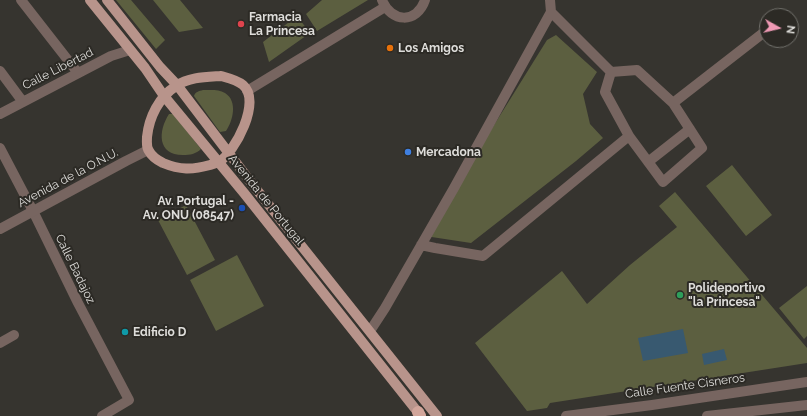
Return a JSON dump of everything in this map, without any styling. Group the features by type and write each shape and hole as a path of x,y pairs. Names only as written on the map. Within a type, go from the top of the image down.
{"main road":[{"name":"Avenida de Portugal","path":"90,0 145,68 164,96 353,328 420,415"},
{"name":"Avenida de Portugal","path":"107,0 160,67 177,85 436,416"},
{"path":"220,76 234,80 244,86 247,91 250,99 245,125 229,153 218,162 192,169 184,169 170,166 159,161 154,158 148,150 147,144 150,121 164,96 177,85 191,80 220,76"}],"street":[{"path":"21,0 78,73"},
{"path":"247,91 384,4 390,13 404,18 417,13 425,0"},
{"path":"370,331 385,308 454,188 551,12 550,0"},
{"path":"551,12 611,72 637,70 673,103 702,148 663,182 630,136 605,92 611,72"},
{"path":"673,103 759,36"},
{"name":"Calle Libertad","path":"0,114 111,56 130,50"},
{"path":"0,72 23,102"},
{"path":"648,162 690,129"},
{"path":"421,245 483,256 630,136"},
{"name":"Calle Badajoz","path":"0,148 78,304 129,400 102,416"},
{"name":"Avenida de la O.N.U.","path":"0,230 148,150"},
{"path":"0,343 14,335"},
{"name":"Calle Fuente Cisneros","path":"566,416 660,404 807,382"},
{"path":"707,416 807,405"}],"green space":[{"path":"116,0 131,0 165,40 156,49"},
{"path":"153,0 180,0 203,28 179,32"},
{"path":"322,0 368,0 317,31 306,14"},
{"path":"297,16 310,33 269,62 263,42"},
{"path":"556,35 597,72 583,94 590,124 603,138 471,243 425,236 547,40"},
{"path":"199,91 223,92 232,101 233,111 231,122 226,131 220,132 194,96"},
{"path":"169,114 173,114 201,149 199,151 188,155 174,154 164,147 162,134 165,121"},
{"path":"732,165 772,215 746,236 706,186"},
{"name":"Polideportivo \"la Princesa\"","path":"675,192 807,348 807,363 550,403 547,408 527,411 475,343 562,271 587,304 630,265 677,227 659,206"},
{"path":"186,205 215,260 187,275 158,220"},
{"path":"237,255 264,306 216,331 190,280"},
{"path":"807,286 807,336 804,339 779,308"}],"water":[{"path":"683,329 688,353 643,361 638,338"},
{"path":"724,349 727,360 704,365 702,354"}],"place":[{"name":"Farmacia La Princesa","path":"241,24"},
{"name":"Los Amigos","path":"390,48"},
{"name":"Mercadona","path":"408,152"},
{"name":"Av. Portugal - Av. ONU (08547)","path":"242,208"},
{"name":"Polideportivo \"la Princesa\"","path":"680,295"},
{"name":"Edificio D","path":"125,332"}]}
